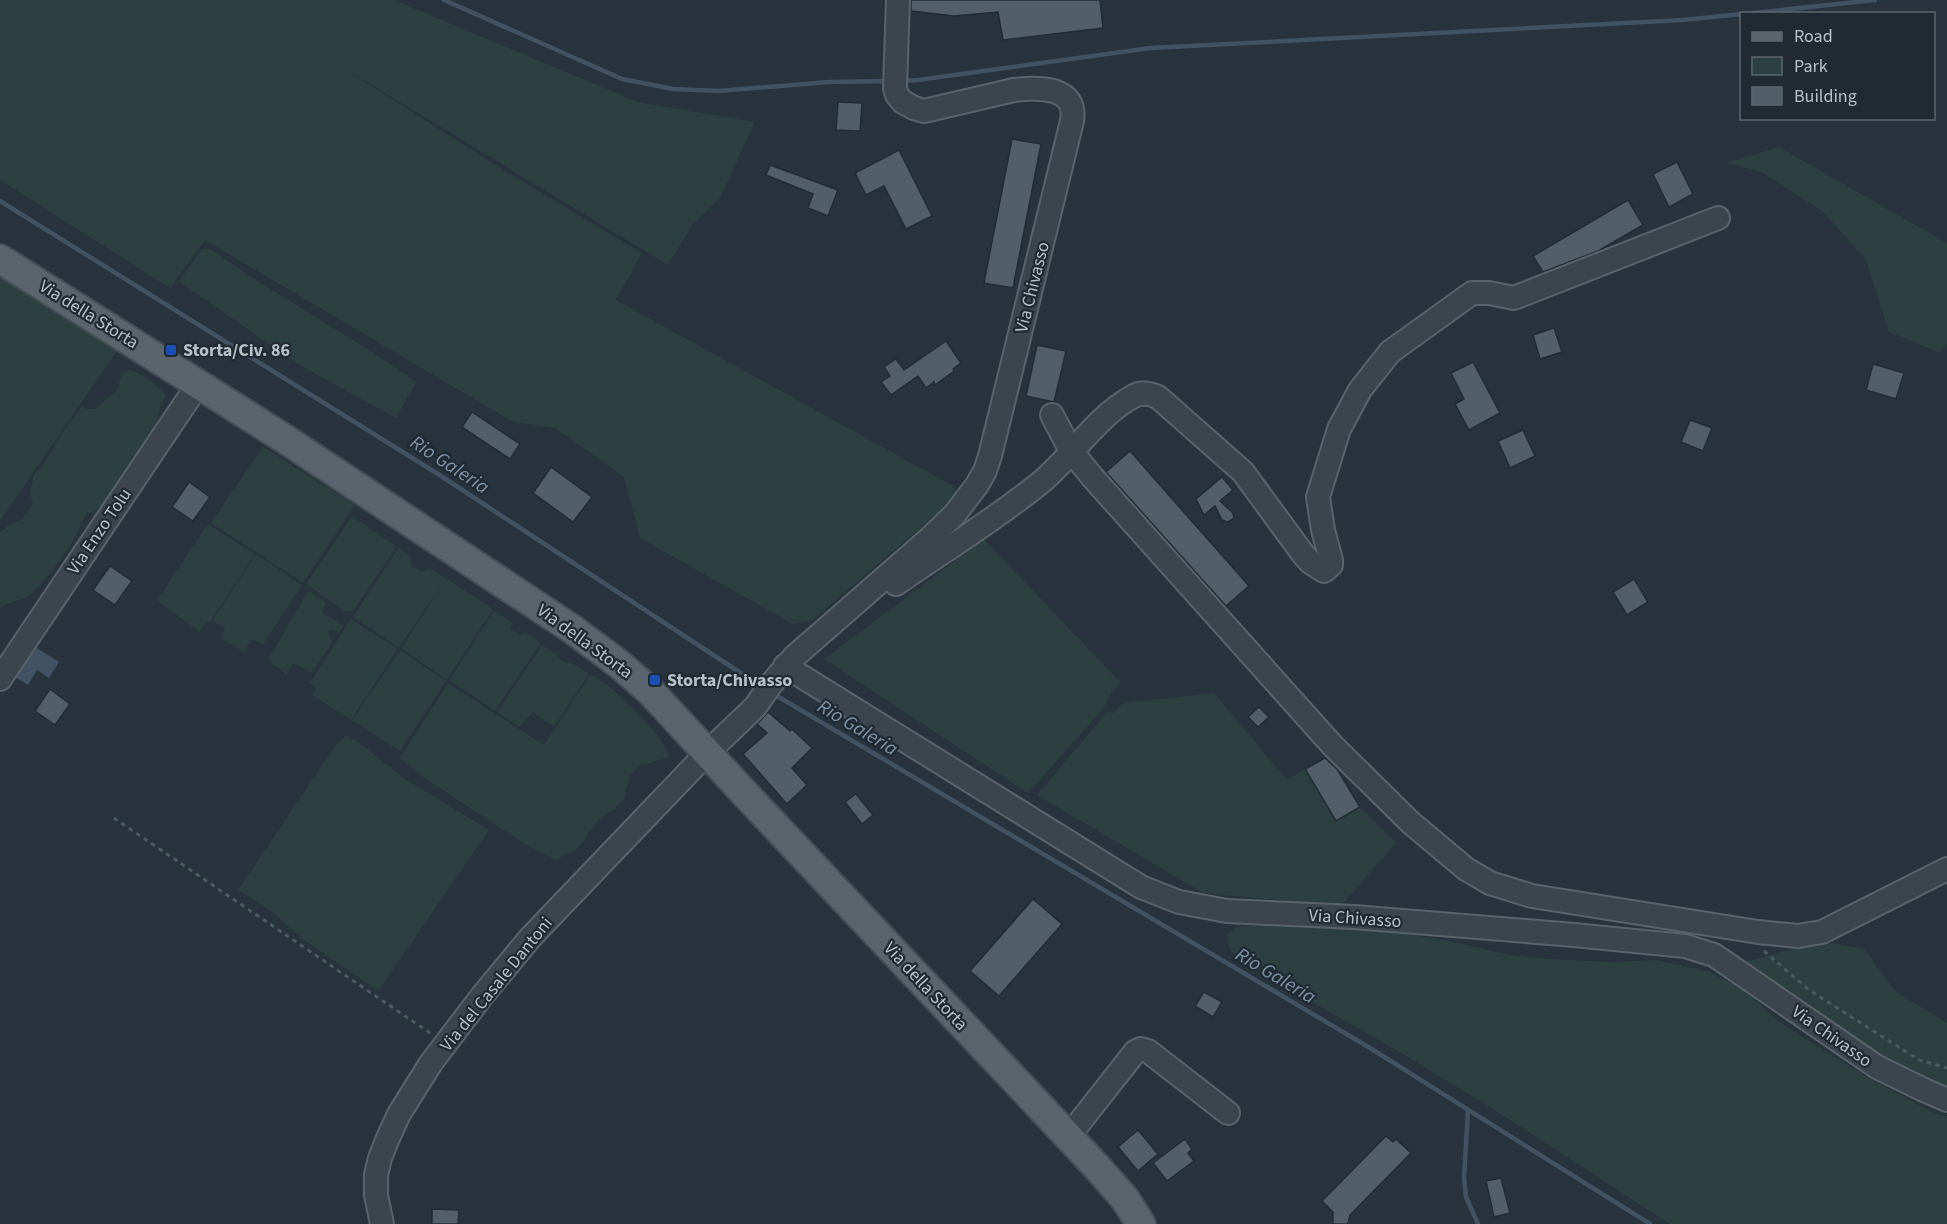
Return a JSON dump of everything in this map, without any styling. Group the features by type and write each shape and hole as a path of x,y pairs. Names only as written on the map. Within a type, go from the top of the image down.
{"main road":[{"name":"Via della Storta","path":"0,259 199,383 581,634 651,692 1068,1137 1125,1199 1141,1224"}],"street":[{"name":"Via Chivasso","path":"707,753 755,707 779,675 944,525 971,495 985,471 990,456 1073,110 1068,100 1060,93 1049,90 1014,90 924,111 908,105 899,98 896,90 898,0"},
{"path":"779,675 801,663 889,590 1036,487 1100,422 1138,394 1151,394 1158,398 1243,472 1303,554 1310,562 1324,571 1331,560 1318,497 1340,429 1360,390 1390,352 1472,293 1490,293 1514,298 1718,218"},
{"name":"Via Enzo Tolu","path":"0,679 199,383"},
{"path":"1052,415 1071,451 1094,479 1333,746 1410,822 1466,869 1490,883 1532,896 1758,932 1798,936 1822,932 1947,869"},
{"name":"Via Chivasso","path":"779,675 1141,887 1179,902 1227,911 1354,917 1685,946 1714,955 1877,1067 1947,1100"},
{"name":"Via del Casale Dantoni","path":"382,1224 376,1195 376,1174 380,1158 399,1114 445,1043 530,938 707,753"},
{"path":"1068,1137 1136,1052 1141,1049 1148,1051 1228,1113"}],"path":[{"path":"114,818 445,1043"},
{"path":"1758,932 1764,952 1809,990 1919,1060 1947,1068"}],"green space":[{"path":"0,0 394,0 638,102 755,122 720,198 692,225 668,265 345,69 510,174 642,253 616,300 953,486 958,496 811,621 793,624 640,538 624,477 555,428 513,422 205,240 170,288 0,180"},
{"path":"1779,147 1947,243 1947,344 1941,353 1889,332 1866,260 1822,211 1762,172 1726,163"},
{"path":"202,249 209,249 217,253 416,382 396,418 287,357 179,281"},
{"path":"0,267 121,345 0,521"},
{"path":"130,370 150,380 166,395 160,408 156,428 146,445 134,458 114,494 93,513 87,512 71,544 44,581 28,596 0,609 0,532 22,519 33,504 30,493 34,474 44,464 60,436 82,406 95,409 117,390 122,373"},
{"path":"263,447 355,505 303,583 211,523"},
{"path":"352,516 397,547 353,611 345,611 306,584"},
{"path":"208,524 255,554 210,622 207,622 199,631 157,601"},
{"path":"984,539 1121,683 1112,692 1103,709 1028,793 824,659"},
{"path":"399,547 410,556 412,566 422,572 430,568 493,609 447,680 401,648 445,580 399,648 353,617"},
{"path":"256,554 302,585 263,644 251,640 244,652 221,638 225,628 212,621"},
{"path":"308,591 326,602 322,613 344,626 339,633 331,629 328,634 333,642 311,673 293,663 286,674 268,660"},
{"path":"494,611 512,622 511,629 520,635 526,632 541,643 495,711 449,680"},
{"path":"351,619 398,649 351,720 312,695 317,688 310,683"},
{"path":"542,645 562,661 574,664 589,674 554,727 533,712 519,727 497,712"},
{"path":"400,650 446,681 400,751 352,720"},
{"path":"590,675 606,685 636,711 658,736 670,757 639,766 630,775 623,801 600,818 574,852 556,860 526,845 423,777 400,758 448,683 544,745"},
{"path":"1214,693 1287,780 1305,769 1335,821 1360,807 1396,843 1341,906 1203,893 1037,795 1107,712 1113,713 1123,703"},
{"path":"346,735 405,779 489,830 378,991 304,940 271,911 238,890 336,745"},
{"path":"1277,924 1409,934 1511,955 1547,959 1614,962 1655,960 1707,971 1740,987 1781,1023 1865,1076 1932,1112 1947,1116 1947,1224 1670,1224 1485,1104 1230,951 1227,934 1237,927"},
{"path":"1832,943 1864,949 1895,991 1947,1023 1947,1093 1926,1088 1740,963 1791,949"}],"water":[{"path":"31,644 59,662 49,678 37,670 28,685 11,674"}],"building":[{"path":"911,0 1100,0 1103,28 1003,40 998,12 954,16 911,11"},
{"path":"838,102 862,103 860,131 836,130"},
{"path":"1012,139 1041,144 1013,288 984,283"},
{"path":"899,150 932,216 906,229 884,186 866,195 855,173"},
{"path":"1677,162 1693,194 1669,207 1653,174"},
{"path":"770,165 838,190 828,216 808,208 813,194 766,175"},
{"path":"1628,200 1643,225 1598,251 1543,272 1533,256"},
{"path":"1554,328 1562,352 1540,359 1533,335"},
{"path":"946,341 961,363 953,369 954,371 935,385 934,382 926,388 918,376 891,395 881,382 890,376 884,367 896,359 904,370"},
{"path":"1037,345 1066,351 1054,402 1026,396"},
{"path":"1473,362 1500,413 1469,430 1455,404 1464,399 1451,373"},
{"path":"1873,364 1904,373 1896,399 1866,390"},
{"path":"472,412 520,444 510,459 462,427"},
{"path":"1690,420 1712,428 1703,451 1681,442"},
{"path":"1523,430 1535,456 1510,468 1498,441"},
{"path":"1130,451 1249,586 1226,606 1106,472"},
{"path":"551,467 592,497 573,522 533,493"},
{"path":"1222,477 1233,490 1220,501 1233,513 1234,518 1228,522 1222,520 1215,506 1204,515 1196,499"},
{"path":"189,482 210,497 193,521 172,507"},
{"path":"110,566 132,581 115,605 93,590"},
{"path":"1634,579 1648,602 1627,615 1613,592"},
{"path":"50,689 70,704 55,725 35,711"},
{"path":"1259,707 1269,717 1258,727 1248,717"},
{"path":"768,712 790,731 792,729 812,748 792,768 807,785 787,804 743,754 767,733 757,724"},
{"path":"1325,758 1337,769 1360,807 1336,821 1305,769"},
{"path":"856,794 873,815 862,824 845,802"},
{"path":"1033,899 1062,924 999,996 970,971"},
{"path":"1204,992 1222,1002 1213,1017 1195,1006"},
{"path":"1138,1130 1158,1154 1138,1171 1118,1147"},
{"path":"1386,1136 1393,1142 1396,1139 1411,1153 1350,1215 1348,1224 1333,1224 1333,1212 1322,1201"},
{"path":"1185,1139 1192,1149 1188,1153 1194,1161 1167,1181 1153,1163"},
{"path":"1501,1178 1510,1213 1494,1217 1486,1181"},
{"path":"432,1209 459,1210 458,1224 432,1224"}],"waterway":[{"path":"444,0 622,79 673,89 718,91 829,82 890,81"},
{"path":"1763,12 1875,0"},
{"path":"902,81 1151,48 1683,20 1740,14"},
{"name":"Rio Galeria","path":"0,201 438,474 762,687"},
{"name":"Rio Galeria","path":"772,693 1370,1048 1650,1224"},
{"path":"1468,1110 1464,1178 1466,1197 1478,1224"}],"place":[{"name":"Storta/Civ. 86","path":"171,350"},
{"name":"Storta/Chivasso","path":"655,680"}]}
